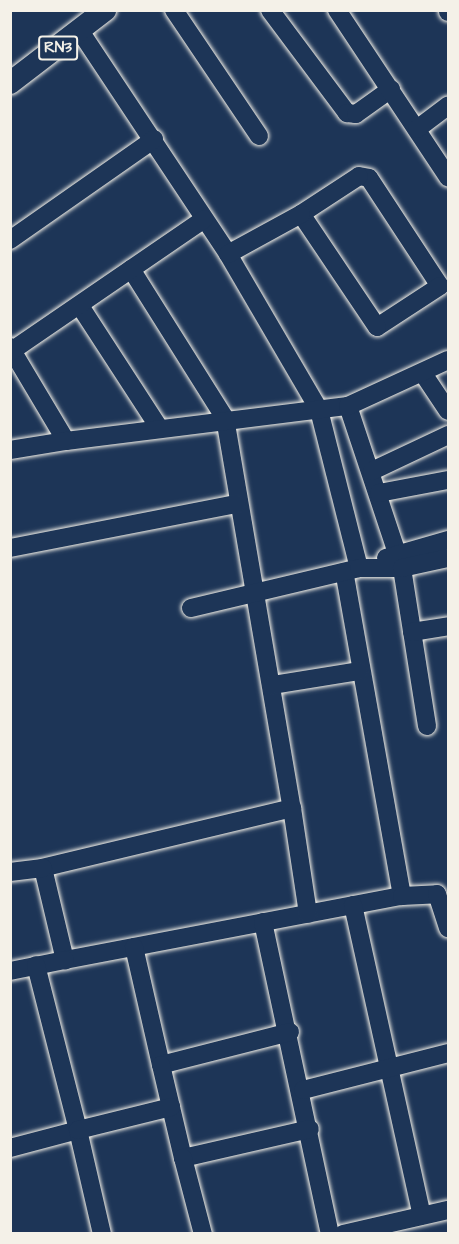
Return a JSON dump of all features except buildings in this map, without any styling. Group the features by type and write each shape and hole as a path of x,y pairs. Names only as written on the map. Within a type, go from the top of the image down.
{"main road":[{"name":"RN3","path":"10,83 105,10"}],"street":[{"path":"174,10 259,136"},
{"path":"270,10 347,112 356,114 391,89"},
{"path":"337,10 448,177"},
{"path":"80,31 154,139 228,255 319,410 351,571 359,671 402,896"},
{"path":"417,129 448,106"},
{"path":"10,240 154,139"},
{"path":"228,255 365,175 440,286 377,327 301,214"},
{"path":"66,441 11,350 80,306 131,268 204,219"},
{"path":"131,268 225,418 237,504 273,685 308,914"},
{"path":"80,306 158,426"},
{"path":"10,450 158,426 348,406 424,375 448,360"},
{"path":"424,375 448,411"},
{"path":"348,406 372,471 399,560 427,726"},
{"path":"372,471 448,435"},
{"path":"379,494 448,480"},
{"path":"10,548 237,504"},
{"path":"192,608 255,597 399,560 448,540"},
{"path":"399,560 448,558"},
{"path":"412,632 448,626"},
{"path":"273,685 359,671"},
{"path":"10,872 43,868 292,808"},
{"path":"43,868 65,960"},
{"path":"10,971 402,896 437,894 448,928"},
{"path":"353,905 387,1067 422,1215"},
{"path":"263,922 303,1090 330,1233"},
{"path":"135,947 160,1065 203,1233"},
{"path":"36,965 102,1233"},
{"path":"160,1065 290,1032"},
{"path":"303,1090 448,1053"},
{"path":"10,1148 171,1107"},
{"path":"183,1158 310,1129"},
{"path":"343,1233 402,1227 422,1215 448,1210"}]}
